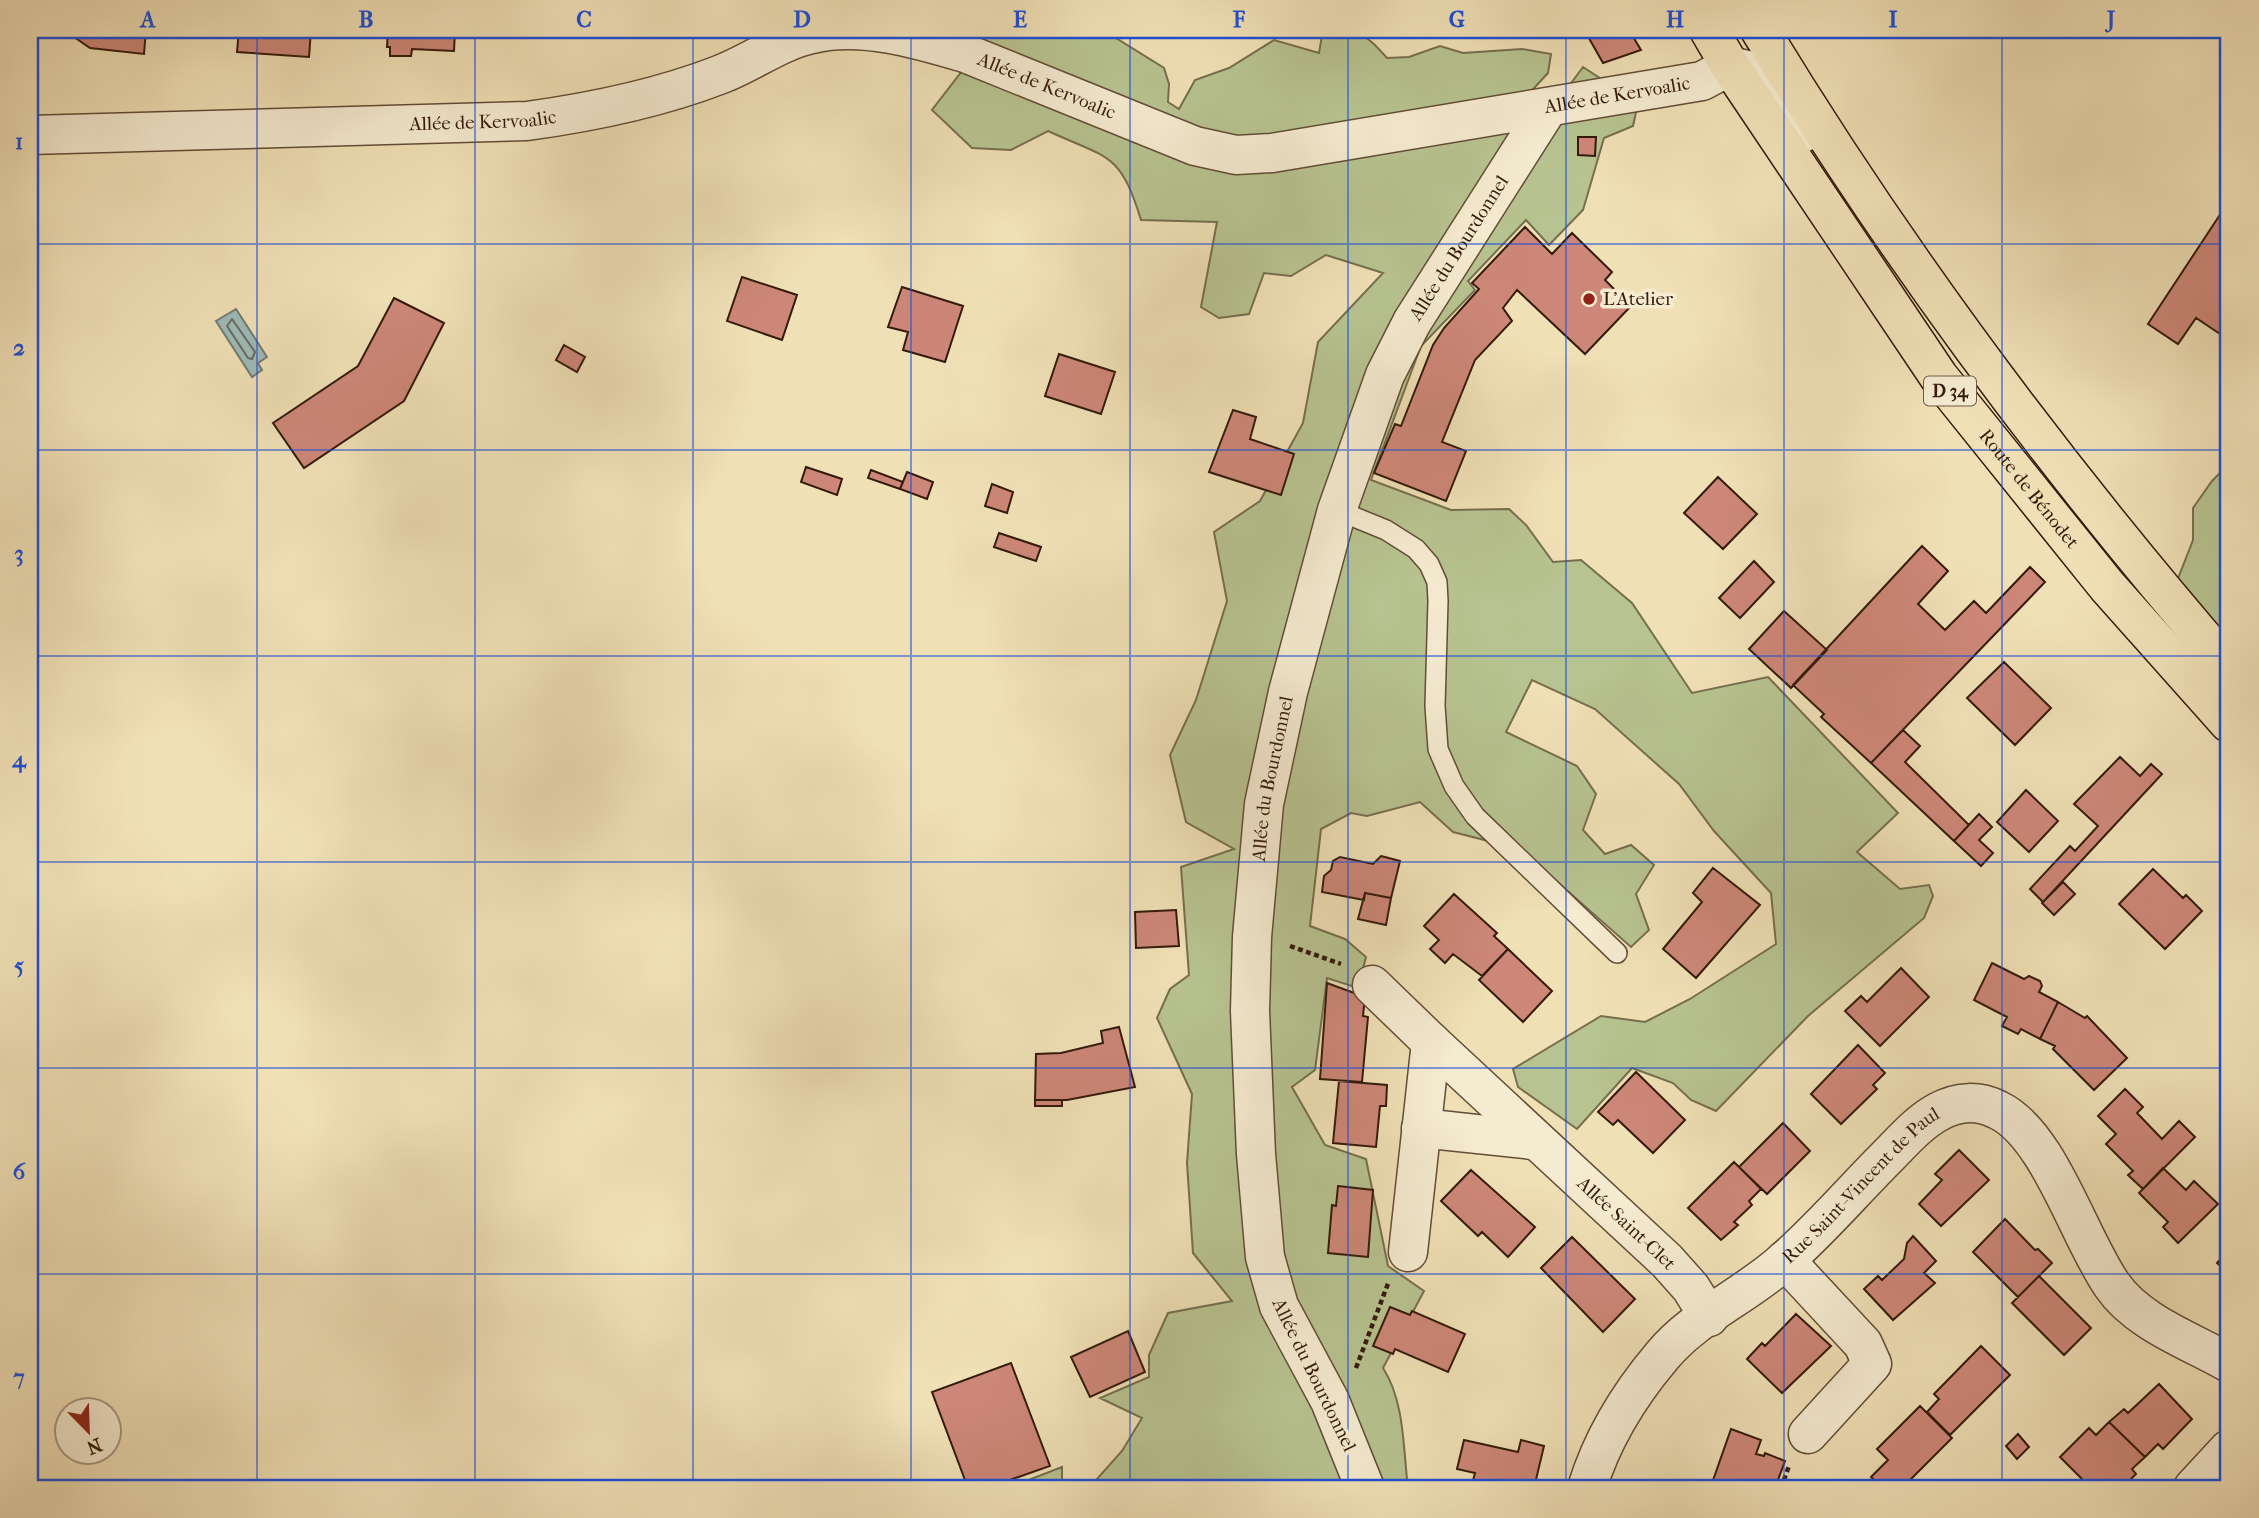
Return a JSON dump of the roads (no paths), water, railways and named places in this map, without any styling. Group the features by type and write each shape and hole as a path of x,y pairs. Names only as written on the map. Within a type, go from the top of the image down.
{"main road":[{"name":"Route de Bénodet","path":"1709,30 1730,66 1939,377 2107,586 2229,723"},
{"name":"Route de Bénodet","path":"1760,30 1851,177 1990,374 2120,542 2229,668"}],"street":[{"name":"Allée de Kervoalic","path":"30,135 527,121 583,113 663,94 729,71 781,45 812,34 843,30 896,36 953,50 1195,146 1236,155 1307,148 1702,81 1730,66"},
{"path":"1730,66 1765,74 1823,164 1851,177"},
{"name":"Allée du Bourdonnel","path":"1365,1488 1329,1401 1279,1306 1265,1257 1252,1081 1251,937 1271,764 1337,510 1385,376 1412,322 1548,108"},
{"path":"1860,262 1878,217"},
{"name":"Allée Saint-Clet","path":"1372,985 1533,1140 1667,1261 1691,1288 1709,1317"},
{"path":"1408,1252 1431,1042"},
{"name":"Rue Saint-Vincent de Paul","path":"1587,1488 1606,1439 1636,1389 1678,1339 1785,1260 1924,1121 1954,1105 1983,1104 2009,1116 2023,1127 2039,1151 2112,1285 2138,1310 2229,1363"},
{"path":"1421,1128 1533,1140"},
{"path":"1785,1260 1863,1343 1872,1363 1808,1434"},
{"path":"2193,1488 2229,1449"}],"lane":[{"path":"1337,510 1385,530 1416,549 1429,564 1437,582 1438,601 1435,706 1438,749 1454,786 1475,816 1617,953"}],"water":[{"path":"236,309 267,357 258,363 262,370 252,377 216,321"}],"place":[{"name":"L'Atelier","path":"1589,299"}]}
